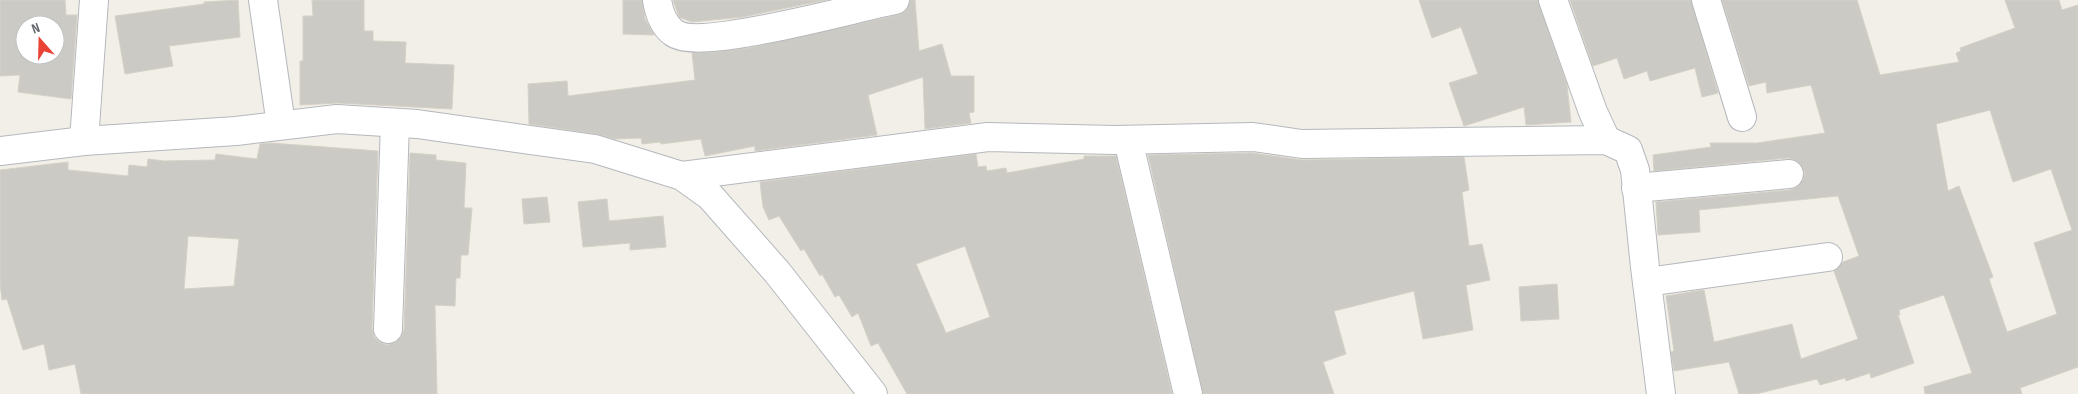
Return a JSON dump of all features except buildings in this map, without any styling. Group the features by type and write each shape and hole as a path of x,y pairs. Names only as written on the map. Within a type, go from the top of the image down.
{"street":[{"path":"84,141 94,0"},
{"path":"263,0 281,125"},
{"path":"657,0 663,22 674,34 687,38 755,31 895,0"},
{"path":"1553,0 1593,112 1606,140"},
{"path":"1706,0 1742,117"},
{"path":"0,151 84,141 236,131 337,120 395,122 541,140 595,149 682,176 710,196 777,272 873,394"},
{"path":"388,329 395,122"},
{"path":"682,176 988,137 1128,140 1253,137 1302,144 1606,140 1628,150 1635,170 1661,394"},
{"path":"1128,140 1188,394"},
{"path":"1636,188 1788,174"},
{"path":"1647,282 1828,257"}]}
